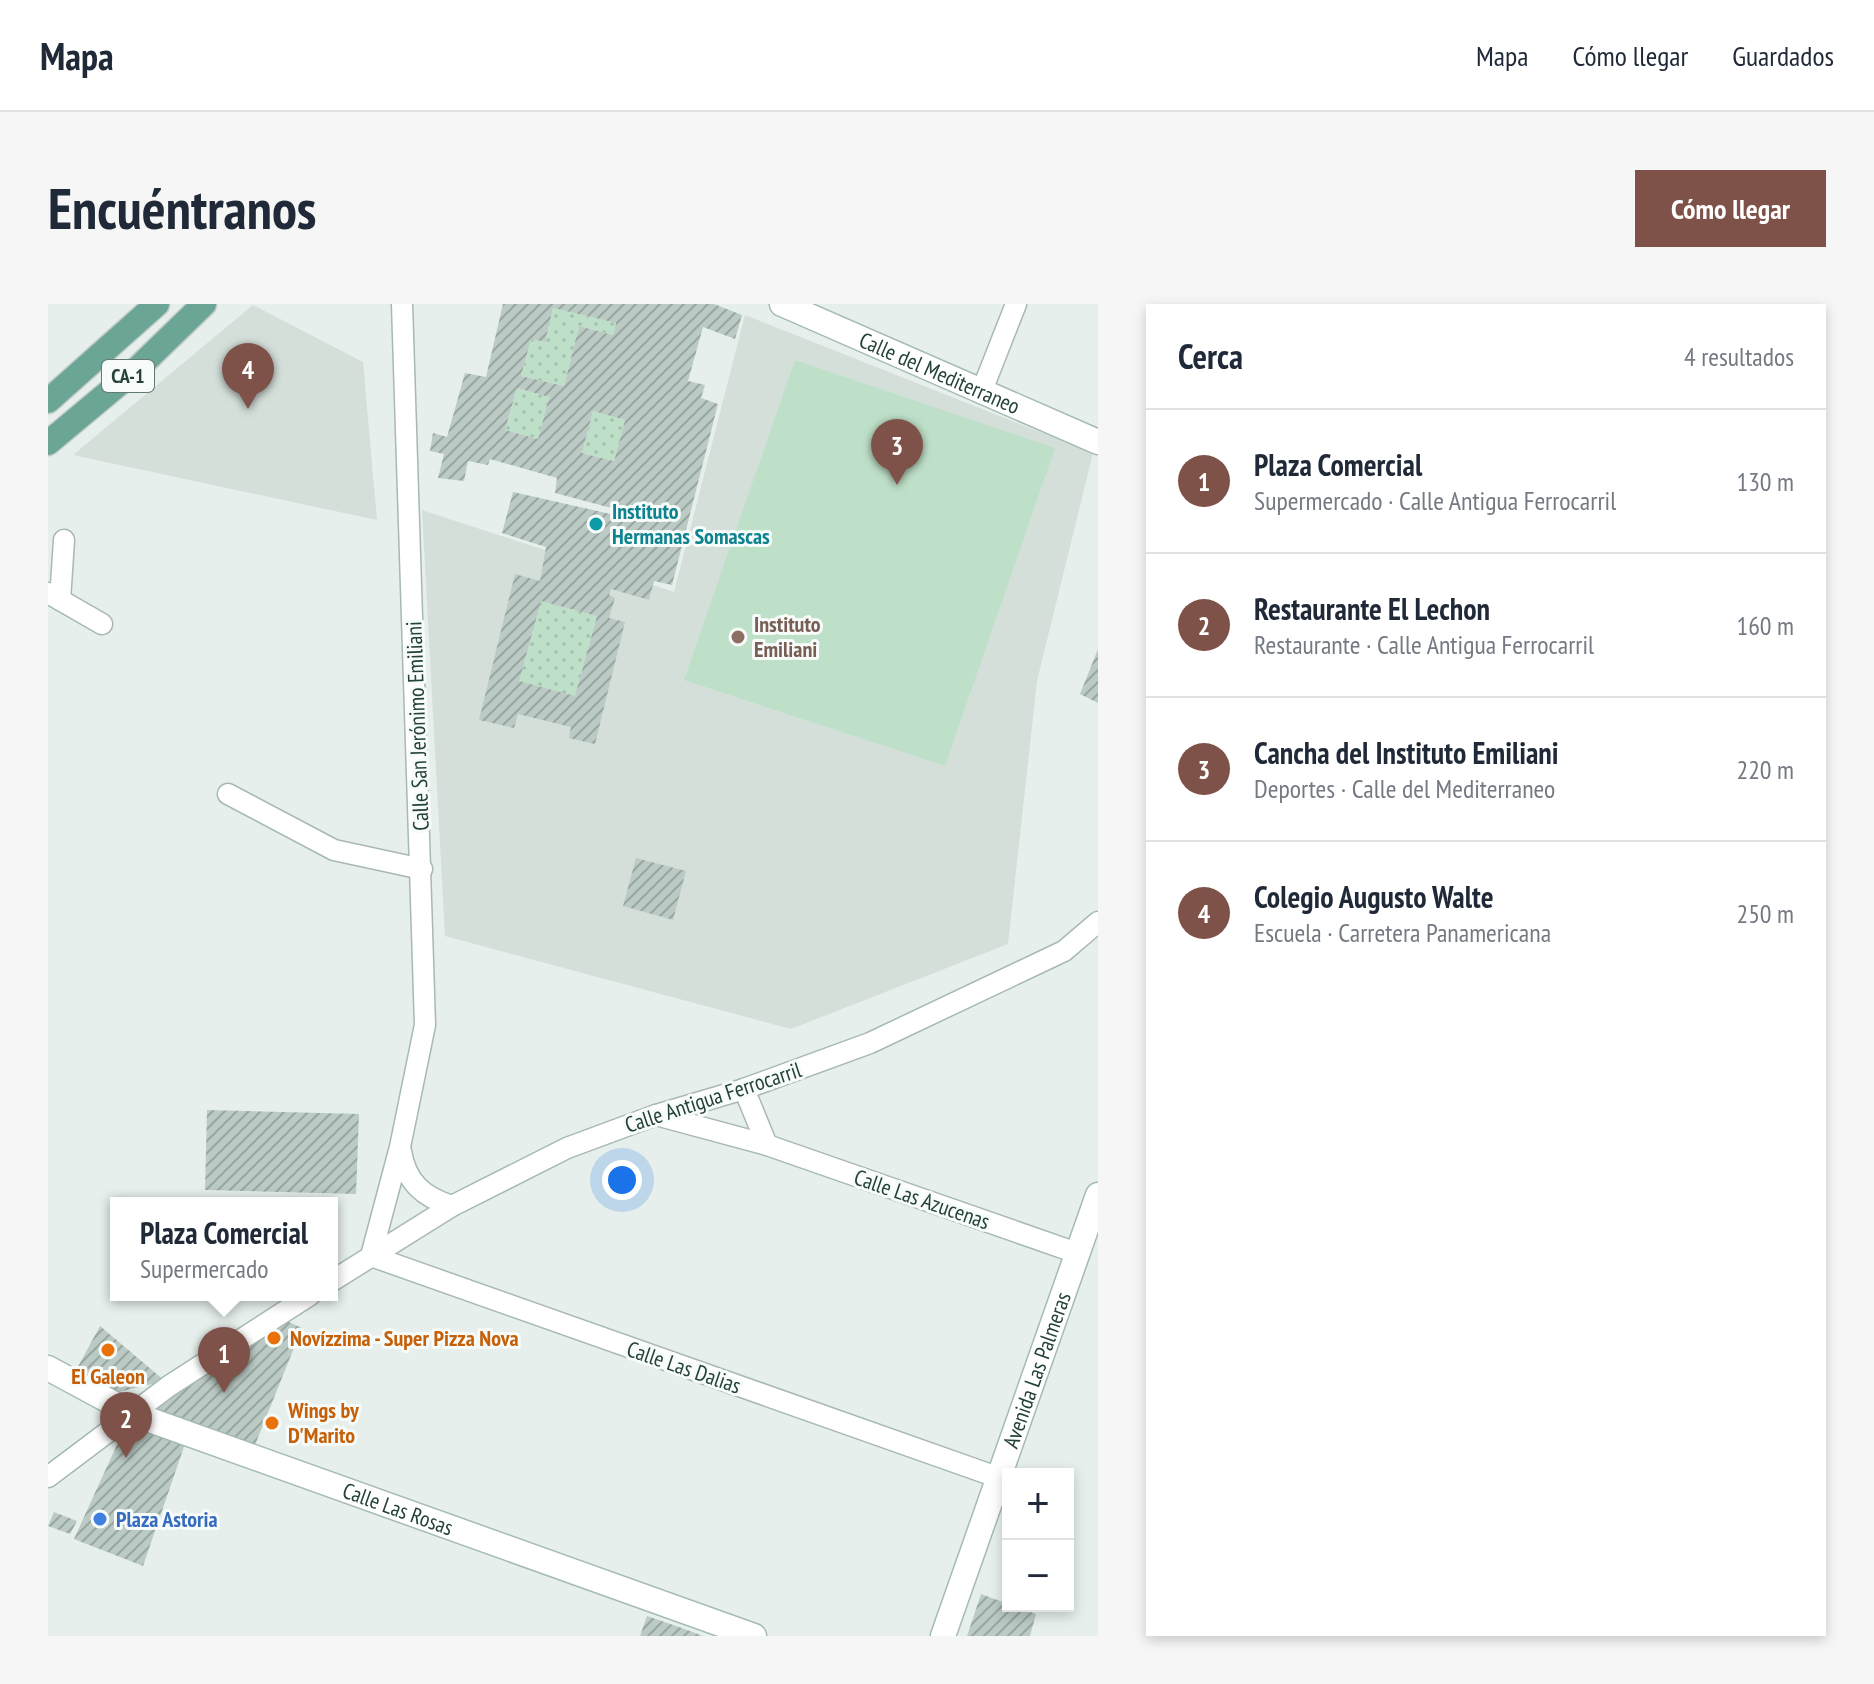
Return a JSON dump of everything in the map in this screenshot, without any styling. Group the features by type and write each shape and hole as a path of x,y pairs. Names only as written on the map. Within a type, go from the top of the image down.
{"main road":[{"name":"CA-1","path":"48,401 157,304"},
{"name":"CA-1","path":"48,443 139,367 204,304"}],"street":[{"name":"Calle San Jerónimo Emiliani","path":"371,1256 400,1147 425,1025 402,304"},
{"name":"Calle del Mediterraneo","path":"782,304 1098,442"},
{"path":"981,393 1016,304"},
{"path":"64,540 54,596 102,624"},
{"path":"228,794 334,850 422,869"},
{"name":"Calle Antigua Ferrocarril","path":"338,1277 452,1206 567,1148 870,1043 1064,951 1098,922"},
{"path":"744,1089 767,1145"},
{"name":"Calle Las Azucenas","path":"656,1115 767,1145 1077,1253"},
{"path":"400,1147 411,1181 423,1193 452,1206"},
{"name":"Avenida Las Palmeras","path":"943,1636 1098,1195"},
{"name":"Calle Las Dalias","path":"371,1256 997,1477"},
{"path":"48,1477 169,1386 301,1301"},
{"name":"Calle Las Rosas","path":"48,1368 133,1414 754,1636"}],"shaded area":[{"path":"253,305 363,362 377,520 73,455"},
{"name":"Instituto Emiliani","path":"745,315 1093,453 1037,681 1008,944 791,1029 445,936 422,510 674,592"}],"green space":[{"path":"553,308 616,323 613,335 579,326 564,386 521,376 531,339 545,342"},
{"path":"795,360 1055,448 945,766 684,680"},
{"path":"517,388 549,397 538,439 505,430"},
{"path":"593,411 625,420 614,461 582,453"},
{"path":"541,601 597,616 575,696 519,681"}],"building":[{"name":"Instituto Hermanas Somascas","path":"503,304 714,304 742,315 735,339 703,327 688,381 705,385 701,398 718,404 672,585 654,581 649,600 611,589 609,595 615,598 609,618 625,622 595,744 569,738 571,727 518,714 514,728 479,720 515,574 540,581 546,547 502,533 513,492 615,515 615,509 555,493 557,478 490,459 488,465 468,461 464,481 438,478 444,454 430,451 433,433 447,437 465,373 486,377","holes":["553,308 616,323 613,335 579,326 564,386 521,376 531,339 545,342","517,388 549,397 538,439 505,430","593,411 625,420 614,461 582,453","541,601 597,616 575,696 519,681"]},
{"path":"1098,649 1098,703 1080,694"},
{"path":"636,858 686,871 673,920 623,906"},
{"path":"207,1110 359,1114 356,1194 205,1190"},
{"path":"278,1317 302,1328 253,1450 148,1412"},
{"name":"El Galeon","path":"100,1326 165,1381 106,1395 74,1374"},
{"path":"125,1427 153,1430 186,1441 143,1566 74,1539"},
{"path":"54,1512 77,1521 70,1534 48,1526"},
{"path":"981,1594 1002,1602 1002,1612 1036,1614 1030,1636 967,1636"},
{"path":"647,1616 679,1627 703,1636 640,1636"}],"place":[{"name":"Colegio Augusto Walte","path":"248,409"},
{"name":"Cancha del Instituto Emiliani","path":"897,485"},
{"name":"Instituto Hermanas Somascas","path":"596,524"},
{"name":"Instituto Emiliani","path":"738,637"},
{"name":"Novízzima - Super Pizza Nova","path":"274,1338"},
{"name":"El Galeon","path":"108,1350"},
{"name":"Plaza Comercial","path":"224,1393"},
{"name":"Wings by D'Marito","path":"272,1423"},
{"name":"Restaurante El Lechon","path":"126,1458"},
{"name":"Plaza Astoria","path":"100,1519"}]}
